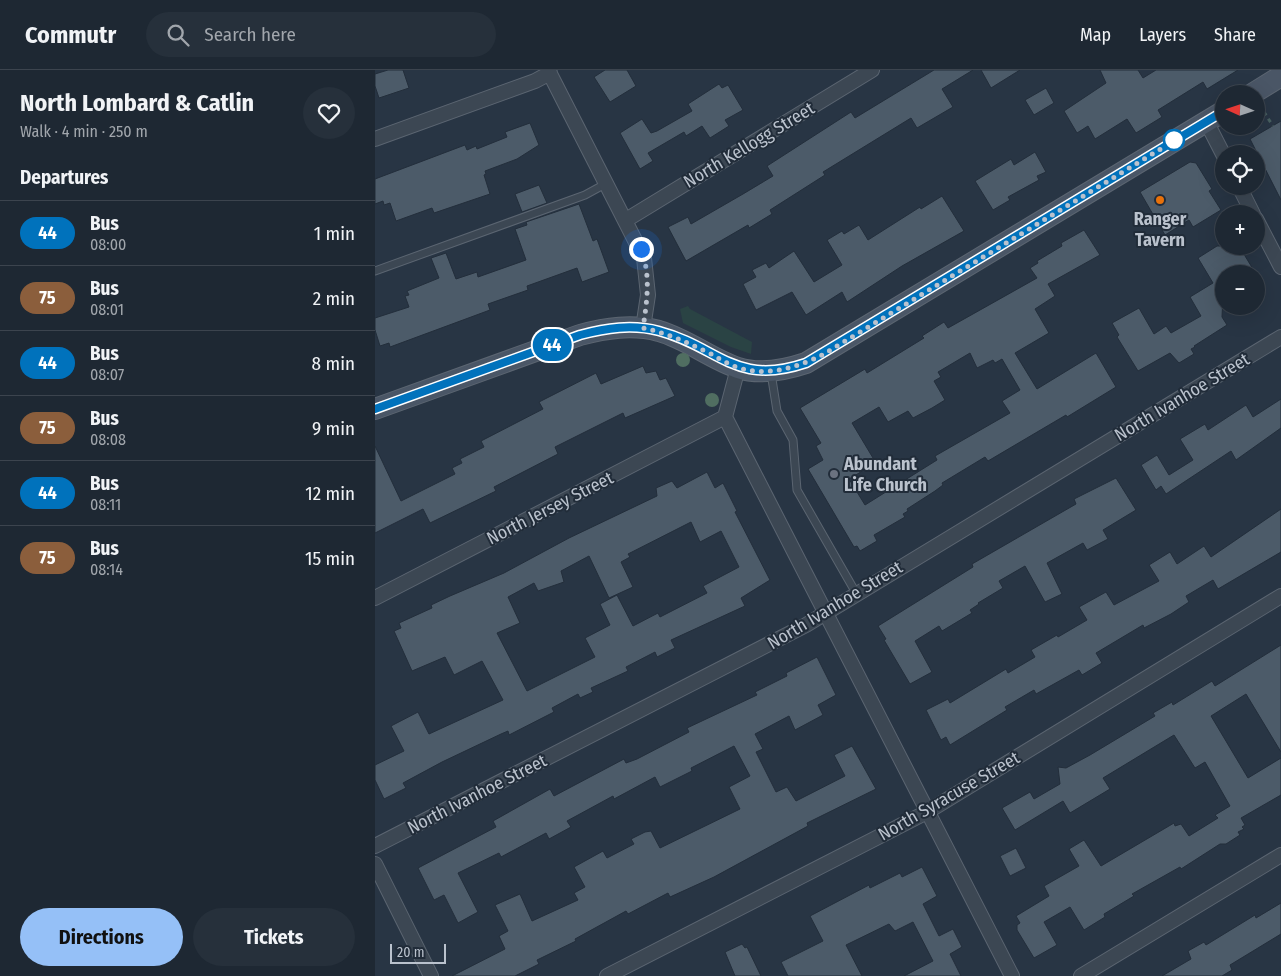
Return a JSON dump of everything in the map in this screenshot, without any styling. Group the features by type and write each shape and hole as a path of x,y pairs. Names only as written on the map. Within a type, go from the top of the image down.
{"main road":[{"path":"1264,85 1278,74"},
{"path":"375,409 580,335 613,328 643,328 676,337 738,368 771,370 797,366 824,354 1215,116"}],"street":[{"name":"North Kellogg Street","path":"626,220 872,70"},
{"path":"375,140 535,81 549,72 641,249 647,268 648,295 643,328"},
{"path":"1206,121 1218,145"},
{"path":"1265,236 1281,267"},
{"name":"North Ivanhoe Street","path":"375,846 797,630 1281,337"},
{"path":"738,368 725,417 1012,976"},
{"name":"North Jersey Street","path":"375,598 725,417"},
{"name":"North Syracuse Street","path":"607,976 927,812 1281,596"},
{"path":"1081,976 1281,855"},
{"path":"375,864 431,976"}],"lane":[{"path":"375,271 585,195 607,183"},
{"path":"771,370 777,411 793,440 797,490 856,593"}],"path":[{"path":"1265,114 1273,126"}],"green space":[{"path":"688,306 690,309 752,342 751,354 731,347 683,323 680,309"}],"building":[{"path":"388,70 403,70 409,88 379,98 375,86 375,74"},
{"path":"605,70 627,70 636,86 610,102 594,77"},
{"path":"934,70 973,70 942,89 953,107 917,128 911,118 823,172 825,175 770,210 772,214 749,228 748,225 686,261 668,227 688,217 691,224 743,194 773,176 767,166 851,112 855,118"},
{"path":"981,70 1020,70 991,88"},
{"path":"1100,70 1138,70 1143,78 1156,70 1238,70 1207,89 1203,82 1158,110 1162,117 1136,133 1127,119 1095,139 1088,126 1077,133 1064,111 1106,83"},
{"path":"719,84 722,88 728,85 743,110 725,120 729,126 710,138 702,126 686,136 684,132 648,153 653,161 640,169 620,133 642,119 651,133 657,131 692,111 688,104"},
{"path":"1046,88 1054,103 1034,115 1025,100"},
{"path":"1281,121 1281,200 1265,169 1265,145 1253,145 1250,139 1257,135 1265,135 1265,130"},
{"path":"530,123 539,145 517,159 485,171 486,174 484,175 490,194 434,213 432,208 396,221 390,203 384,205 383,201 375,204 375,179 465,145 467,150 476,146 477,149 507,137 505,132"},
{"path":"1035,152 1046,172 1037,176 1039,180 1008,197 1010,200 993,210 975,181 1011,159 1014,165"},
{"path":"1190,162 1196,163 1212,189 1209,191 1218,205 1215,205 1215,214 1193,227 1189,220 1165,235 1140,192"},
{"path":"539,185 547,203 522,212 515,194"},
{"path":"942,196 964,231 902,266 847,302 842,292 806,315 792,292 756,310 743,284 756,277 752,270 766,263 769,268 794,251 814,282 842,265 827,240 842,231 844,234 859,225 868,240 920,207 921,209"},
{"path":"579,204 593,241 597,239 609,272 582,282 577,268 527,286 528,290 488,304 490,310 390,347 389,343 380,346 375,330 375,318 409,307 405,296 409,295 407,291 439,278 431,258 446,253 456,279 477,272 478,277 526,260 515,229 527,225 526,222"},
{"path":"1084,230 1100,255 1048,284 1055,296 1035,309 1049,333 1015,353 1037,389 1096,353 1116,387 988,461 985,457 942,483 943,485 935,491 907,509 908,511 903,514 905,517 874,535 877,541 860,551 857,546 854,547 808,469 823,460 816,446 821,443 800,408 865,369 867,373 924,338 922,336 944,322 948,328 1037,278 1030,268 1038,263 1037,261 1062,246 1061,243","holes":["970,353 977,368 993,360 995,363 1002,359 1020,390 1002,401 1010,413 935,456 937,460 865,505 849,479 876,463 852,423 879,407 888,422 908,411 913,418 945,400 934,381 941,377 938,372"]},
{"path":"1215,247 1215,255 1244,255 1251,265 1215,265 1215,315 1222,315 1227,325 1194,346 1191,349 1194,354 1179,363 1170,353 1138,371 1117,337 1119,335 1112,323 1139,308 1154,334 1166,326 1171,333 1201,316 1190,297 1213,283 1198,258"},
{"path":"643,366 646,373 656,371 660,380 666,378 675,396 625,418 623,413 555,447 558,454 494,487 496,491 430,523 423,509 375,533 375,446 401,501 455,474 452,468 462,463 460,459 484,447 481,441 543,409 539,402 596,373 601,384"},
{"path":"1281,399 1281,428 1236,460 1231,451 1166,494 1161,486 1156,490 1141,465 1157,455 1169,475 1193,460 1180,439 1205,424 1208,430 1246,405 1253,417"},
{"path":"707,472 715,488 723,483 737,511 735,512 770,580 741,598 745,606 671,640 675,648 657,657 655,652 626,667 628,671 591,688 593,692 580,698 578,694 552,708 554,712 509,735 508,731 442,762 403,783 406,788 384,799 375,780 375,765 404,751 391,726 418,712 429,734 503,700 482,661 454,675 445,657 412,671 394,631 401,628 399,623 432,608 431,605 504,573 569,538 657,496 656,488 672,481 677,488","holes":["691,522 700,542 721,531 739,567 703,586 707,593 660,617 658,613 633,626 617,595 600,604 610,625 585,638 595,657 527,691 497,633 520,623 508,597 534,583 538,591 564,582 561,571 589,556 609,598 633,587 621,562 630,557 628,554"]},
{"path":"1116,478 1136,510 1103,530 1108,539 1087,550 1083,543 1047,563 1062,594 1045,602 1025,566 999,581 1003,588 978,603 970,610 972,613 942,631 939,626 915,641 932,672 910,684 884,640 886,639 878,626 973,567 972,564 1076,504 1074,499"},
{"path":"1281,509 1281,552 1218,589 1213,580 1186,596 1189,602 1171,614 1144,628 1143,625 1096,653 1102,663 1082,675 1079,670 1036,694 1034,690 1005,707 1007,710 950,745 946,737 941,740 926,710 948,699 950,703 1006,669 1008,673 1035,657 1031,650 1087,620 1079,607 1106,592 1114,605 1159,581 1149,565 1170,552 1177,564 1204,546 1211,557"},
{"path":"1281,645 1281,752 1246,694 1211,716 1248,778 1281,758 1281,795 1241,818 1245,825 1242,827 1244,829 1238,832 1240,835 1226,844 1220,844 1181,869 1180,867 1132,894 1134,896 1104,914 1105,917 1084,930 1070,907 1044,922 1057,945 1034,958 1017,930 1017,925 1020,923 1016,916 1049,896 1044,886 1079,866 1069,849 1084,840 1101,866 1174,823 1175,826 1181,824 1189,836 1218,818 1215,815 1230,806 1205,762 1195,768 1174,735 1103,778 1110,789 1070,813 1063,801 1015,830 1002,808 1030,792 1034,799 1060,784 1058,767 1066,768 1090,755 1155,716 1153,713 1172,702 1173,705 1212,681 1215,686"},
{"path":"817,657 836,695 818,705 823,715 795,730 789,716 755,734 763,749 756,752 776,792 787,787 796,801 845,776 834,755 852,746 876,789 807,823 808,826 714,877 670,897 668,893 628,914 626,911 575,939 576,941 537,960 539,964 515,976 452,976 505,949 499,936 508,931 495,905 520,894 532,921 578,900 574,893 585,887 574,867 603,851 607,858 634,844 631,839 645,832 651,831 660,848 740,809 729,787 750,776 734,746 691,768 692,771 660,787 655,777 614,799 613,796 567,821 571,827 549,839 546,833 501,857 499,853 458,873 478,912 458,923 444,895 434,900 418,868 496,827 493,821 550,789 554,796 624,759 626,763 637,759 689,732 687,728 757,695 755,692 787,676 786,673"},
{"path":"1016,848 1026,868 1010,876 1000,856"},
{"path":"922,867 937,896 923,904 939,936 953,929 962,947 950,954 961,976 904,976 933,961 913,922 895,931 889,924 846,945 862,976 788,976 781,962 823,941 810,916 869,885 870,888 900,873 902,877"},
{"path":"1281,903 1281,934 1230,965 1232,970 1222,976 1162,976 1191,959 1188,951 1204,942 1206,945 1255,915 1256,918"},
{"path":"742,944 745,948 747,947 761,976 735,976 725,952"}],"bus line":[{"name":"44","path":"375,409 580,335 613,328 634,327 659,331 676,337 738,368 756,371 771,370 789,368 806,363 824,354 1215,116"}],"place":[{"name":"Ranger Tavern","path":"1160,200"},
{"name":"Abundant Life Church","path":"834,474"}],"route":[{"path":"641,249 647,268 648,295 643,328 676,337 738,368 756,371 789,368 806,363 824,354 1177,139 1174,140"}]}
